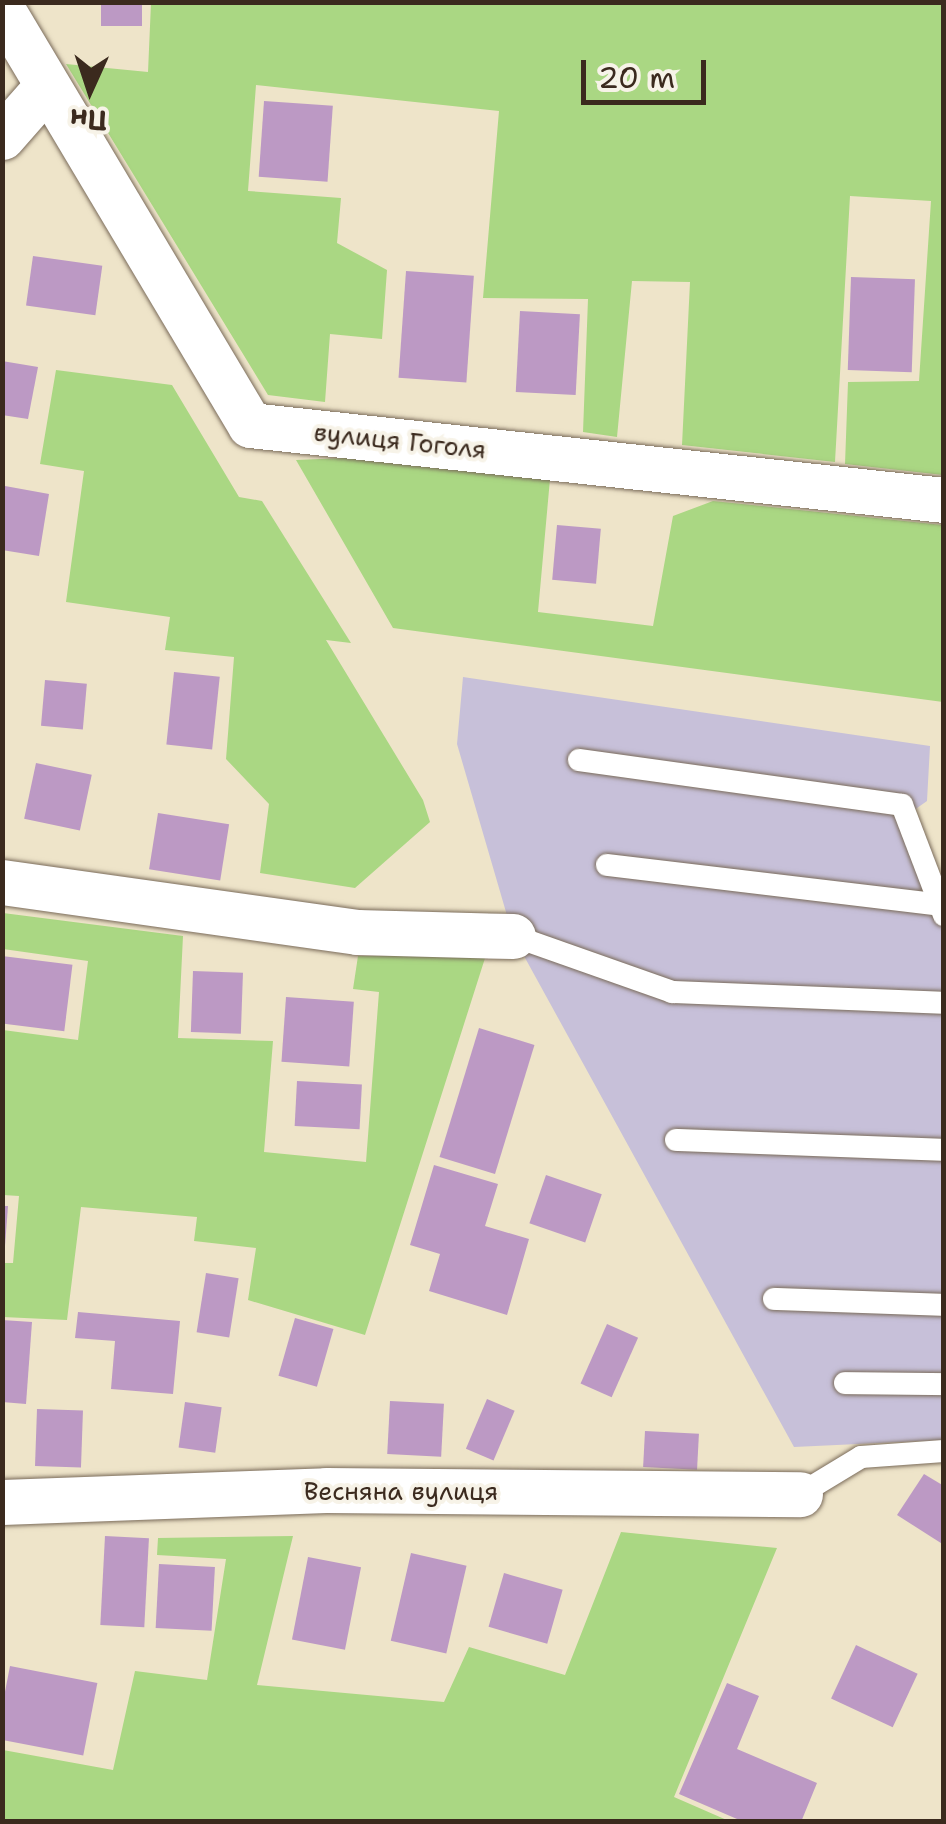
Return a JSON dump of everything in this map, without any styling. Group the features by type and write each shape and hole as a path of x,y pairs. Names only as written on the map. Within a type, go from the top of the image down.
{"street":[{"name":"вулиця Гоголя","path":"2,9 250,425 944,500"},
{"path":"2,137 47,86"},
{"path":"2,882 358,932 522,939"},
{"name":"Весняна вулиця","path":"2,1502 326,1490 800,1494"}],"lane":[{"path":"579,760 902,805 942,910 607,865"},
{"path":"522,939 672,992 944,1003"},
{"path":"676,1140 944,1150"},
{"path":"774,1299 944,1305"},
{"path":"845,1383 944,1384"},
{"path":"800,1494 861,1457 944,1451"}],"shaded area":[{"path":"463,677 930,746 927,801 910,813 943,895 943,1440 794,1447 513,936 457,744"}],"green space":[{"path":"151,3 943,3 943,475 845,464 848,382 919,381 931,201 850,196 835,462 682,445 690,282 632,281 617,437 583,432 588,299 483,298 499,111 256,85 248,191 341,198 337,243 387,270 382,339 330,334 325,402 268,395 66,64 148,72"},
{"path":"56,370 172,385 239,497 262,501 351,643 326,640 423,800 430,822 355,888 260,873 269,804 226,759 234,657 165,650 170,617 66,602 84,471 40,464"},
{"path":"345,458 550,479 538,612 653,626 673,516 713,501 943,525 943,702 393,628 296,460"},
{"path":"3,913 183,936 178,1038 273,1041 264,1152 366,1162 379,992 353,989 358,956 486,955 365,1335 248,1300 256,1248 194,1241 197,1217 81,1207 67,1320 3,1317 2,1263 13,1263 19,1196 3,1195 3,1030 78,1040 88,961 3,949"},
{"path":"621,1532 777,1548 674,1797 729,1821 3,1821 3,1750 113,1770 135,1671 207,1680 226,1559 157,1555 158,1538 293,1536 257,1685 444,1702 469,1647 565,1675"}],"building":[{"path":"101,2 142,2 142,26 101,26"},
{"path":"264,101 333,106 328,182 259,177"},
{"path":"33,256 102,266 95,315 26,306"},
{"path":"406,271 474,276 466,382 399,378"},
{"path":"851,277 915,279 912,372 848,370"},
{"path":"520,311 580,314 576,395 516,392"},
{"path":"2,361 38,367 28,419 2,415"},
{"path":"5,486 49,494 39,556 2,550"},
{"path":"557,525 601,529 596,584 552,580"},
{"path":"174,672 220,677 212,749 166,745"},
{"path":"45,680 87,684 83,729 41,726"},
{"path":"36,763 92,775 80,831 24,819"},
{"path":"158,813 229,824 220,881 149,869"},
{"path":"2,956 72,965 64,1031 2,1024"},
{"path":"193,971 243,973 241,1034 191,1032"},
{"path":"286,997 354,1002 349,1067 281,1062"},
{"path":"479,1028 534,1045 495,1174 440,1157"},
{"path":"297,1081 362,1084 360,1129 295,1126"},
{"path":"434,1165 498,1184 485,1226 529,1239 507,1315 429,1291 440,1254 410,1245"},
{"path":"546,1175 602,1194 585,1242 529,1223"},
{"path":"2,1206 8,1206 5,1246 2,1245"},
{"path":"206,1273 239,1278 229,1337 197,1332"},
{"path":"78,1312 180,1321 173,1394 111,1389 115,1341 75,1338"},
{"path":"295,1318 333,1329 317,1387 278,1376"},
{"path":"2,1320 32,1322 26,1404 2,1402"},
{"path":"607,1324 638,1338 612,1397 581,1383"},
{"path":"487,1399 515,1411 494,1460 466,1449"},
{"path":"390,1401 444,1404 441,1457 387,1454"},
{"path":"185,1402 222,1407 215,1453 179,1448"},
{"path":"37,1409 83,1411 81,1468 35,1466"},
{"path":"645,1431 699,1434 697,1470 643,1467"},
{"path":"924,1474 944,1486 944,1545 897,1515"},
{"path":"105,1536 149,1538 144,1627 100,1625"},
{"path":"411,1553 467,1566 446,1654 391,1641"},
{"path":"308,1557 361,1567 345,1650 292,1639"},
{"path":"159,1564 215,1567 212,1631 156,1628"},
{"path":"504,1573 563,1590 547,1644 489,1627"},
{"path":"856,1645 918,1674 893,1727 831,1698"},
{"path":"10,1666 97,1683 83,1756 2,1740 2,1707"},
{"path":"727,1683 759,1696 737,1749 817,1783 801,1822 744,1822 679,1794"}]}
